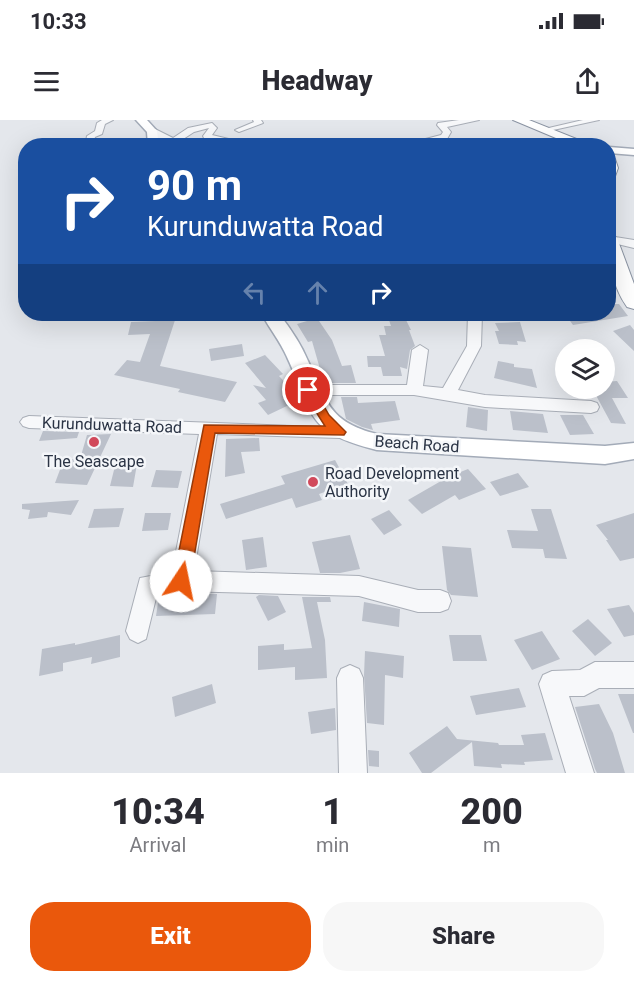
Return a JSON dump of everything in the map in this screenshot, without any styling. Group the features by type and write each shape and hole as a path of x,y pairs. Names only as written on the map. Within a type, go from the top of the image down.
{"highway":[{"path":"523,120 566,138"},
{"path":"616,261 629,296 634,303"}],"main road":[{"path":"141,120 152,131 153,138"},
{"path":"616,151 634,152"},
{"path":"275,321 289,341 308,390 324,418 339,432"},
{"name":"Beach Road","path":"339,432 352,438 377,442 605,455 634,451"}],"street":[{"path":"91,138 99,132 101,123 109,120"},
{"path":"239,130 259,123 257,120"},
{"path":"439,138 444,137 447,132 441,125 476,120"},
{"path":"544,130 595,120"},
{"path":"180,138 191,130 209,124 213,128 207,136 216,138"},
{"path":"152,131 162,138"},
{"path":"616,246 634,244"},
{"path":"448,394 474,346 475,321"},
{"path":"414,390 420,350"},
{"path":"308,390 414,390 485,401 591,407"},
{"name":"Kurunduwatta Road","path":"29,422 339,432"},
{"path":"181,581 209,428"},
{"path":"138,631 148,585 181,581 359,586 417,601 440,601"},
{"path":"580,773 552,684 584,683 595,675 634,675"},
{"path":"350,678 353,773"}],"building":[{"path":"616,304 619,304 628,316 616,318"},
{"path":"175,321 160,366 237,382 225,402 178,392 180,389 114,375 127,360 140,362 150,334 128,335 131,322"},
{"path":"319,321 332,340 342,366 351,365 356,383 324,383 312,341 308,342 297,324"},
{"path":"389,321 406,321 415,346 410,350 407,369 400,367 402,376 383,376 381,367 368,367 367,356 385,356 379,335 386,335 384,326 391,326"},
{"path":"570,321 597,321 573,325"},
{"path":"520,322 526,342 517,341 518,345 499,344 495,331 499,331 495,323"},
{"path":"630,325 634,330 634,351 613,331"},
{"path":"242,344 244,356 211,361 209,349"},
{"path":"265,355 283,374 279,376 295,393 283,398 289,405 268,415 258,403 266,400 253,385 266,388 245,363"},
{"path":"498,361 514,364 514,367 532,369 537,388 494,378"},
{"path":"615,381 617,381 628,398 615,398"},
{"path":"341,397 357,397 358,403 395,401 400,420 371,424 373,430 362,427 346,419"},
{"path":"598,399 613,399 626,424 611,423"},
{"path":"468,407 488,410 487,431 466,427"},
{"path":"510,411 543,414 548,433 513,430"},
{"path":"560,415 583,415 594,434 570,435"},
{"path":"43,431 79,432 77,438 39,441"},
{"path":"111,434 87,485 55,483 64,459 80,459 87,435"},
{"path":"259,438 260,451 241,452 245,473 225,477 226,439"},
{"path":"335,460 348,484 319,494 322,500 296,508 292,498 226,519 220,504 285,484 281,476"},
{"path":"137,464 133,487 110,486 115,466"},
{"path":"468,469 486,489 459,500 455,495 422,514 408,500 448,477"},
{"path":"156,470 182,471 178,488 151,487"},
{"path":"518,473 529,487 500,496 490,482"},
{"path":"79,500 71,515 48,512 47,517 28,519 30,510 22,509 22,504"},
{"path":"124,508 119,527 88,528 94,509"},
{"path":"531,509 551,509 567,559 545,558 543,549 512,548 507,530 538,531"},
{"path":"389,510 402,525 384,535 371,519"},
{"path":"145,513 171,513 168,530 142,531"},
{"path":"634,513 634,558 620,561 596,525"},
{"path":"350,535 360,569 340,573 320,573 312,542"},
{"path":"263,537 267,567 246,570 242,540"},
{"path":"442,546 471,548 478,597 451,595 447,590"},
{"path":"181,593 217,594 215,614 156,616 159,596"},
{"path":"259,595 278,596 286,612 268,621 256,597"},
{"path":"302,597 330,597 331,602 317,602 325,640 327,678 295,680 295,667 258,670 258,646 284,644 284,650 312,648"},
{"path":"364,602 400,609 399,627 362,621"},
{"path":"629,605 634,613 634,635 624,637 607,609"},
{"path":"588,619 612,643 595,656 572,631"},
{"path":"542,631 560,659 532,670 514,640"},
{"path":"120,635 120,657 91,664 92,657 63,663 63,671 39,676 42,649 75,643 75,645"},
{"path":"449,635 481,635 487,661 453,661"},
{"path":"365,651 404,656 403,678 385,675 384,725 367,723"},
{"path":"212,684 216,703 175,717 172,697"},
{"path":"519,688 526,707 476,715 470,696"},
{"path":"618,694 634,694 634,733 633,733"},
{"path":"599,704 613,733 625,773 597,773 595,769 575,707"},
{"path":"335,708 336,730 311,734 308,712"},
{"path":"447,726 457,739 498,743 499,745 524,745 521,735 545,733 553,760 524,762 525,765 501,764 502,768 474,766 472,742 431,773 422,773 409,753"},
{"path":"368,750 379,751 379,767 369,766"}],"place":[{"name":"The Seascape","path":"94,442"},
{"name":"Road Development Authority","path":"313,482"}],"route":[{"path":"181,581 209,428 339,432 324,418 308,390"}]}
